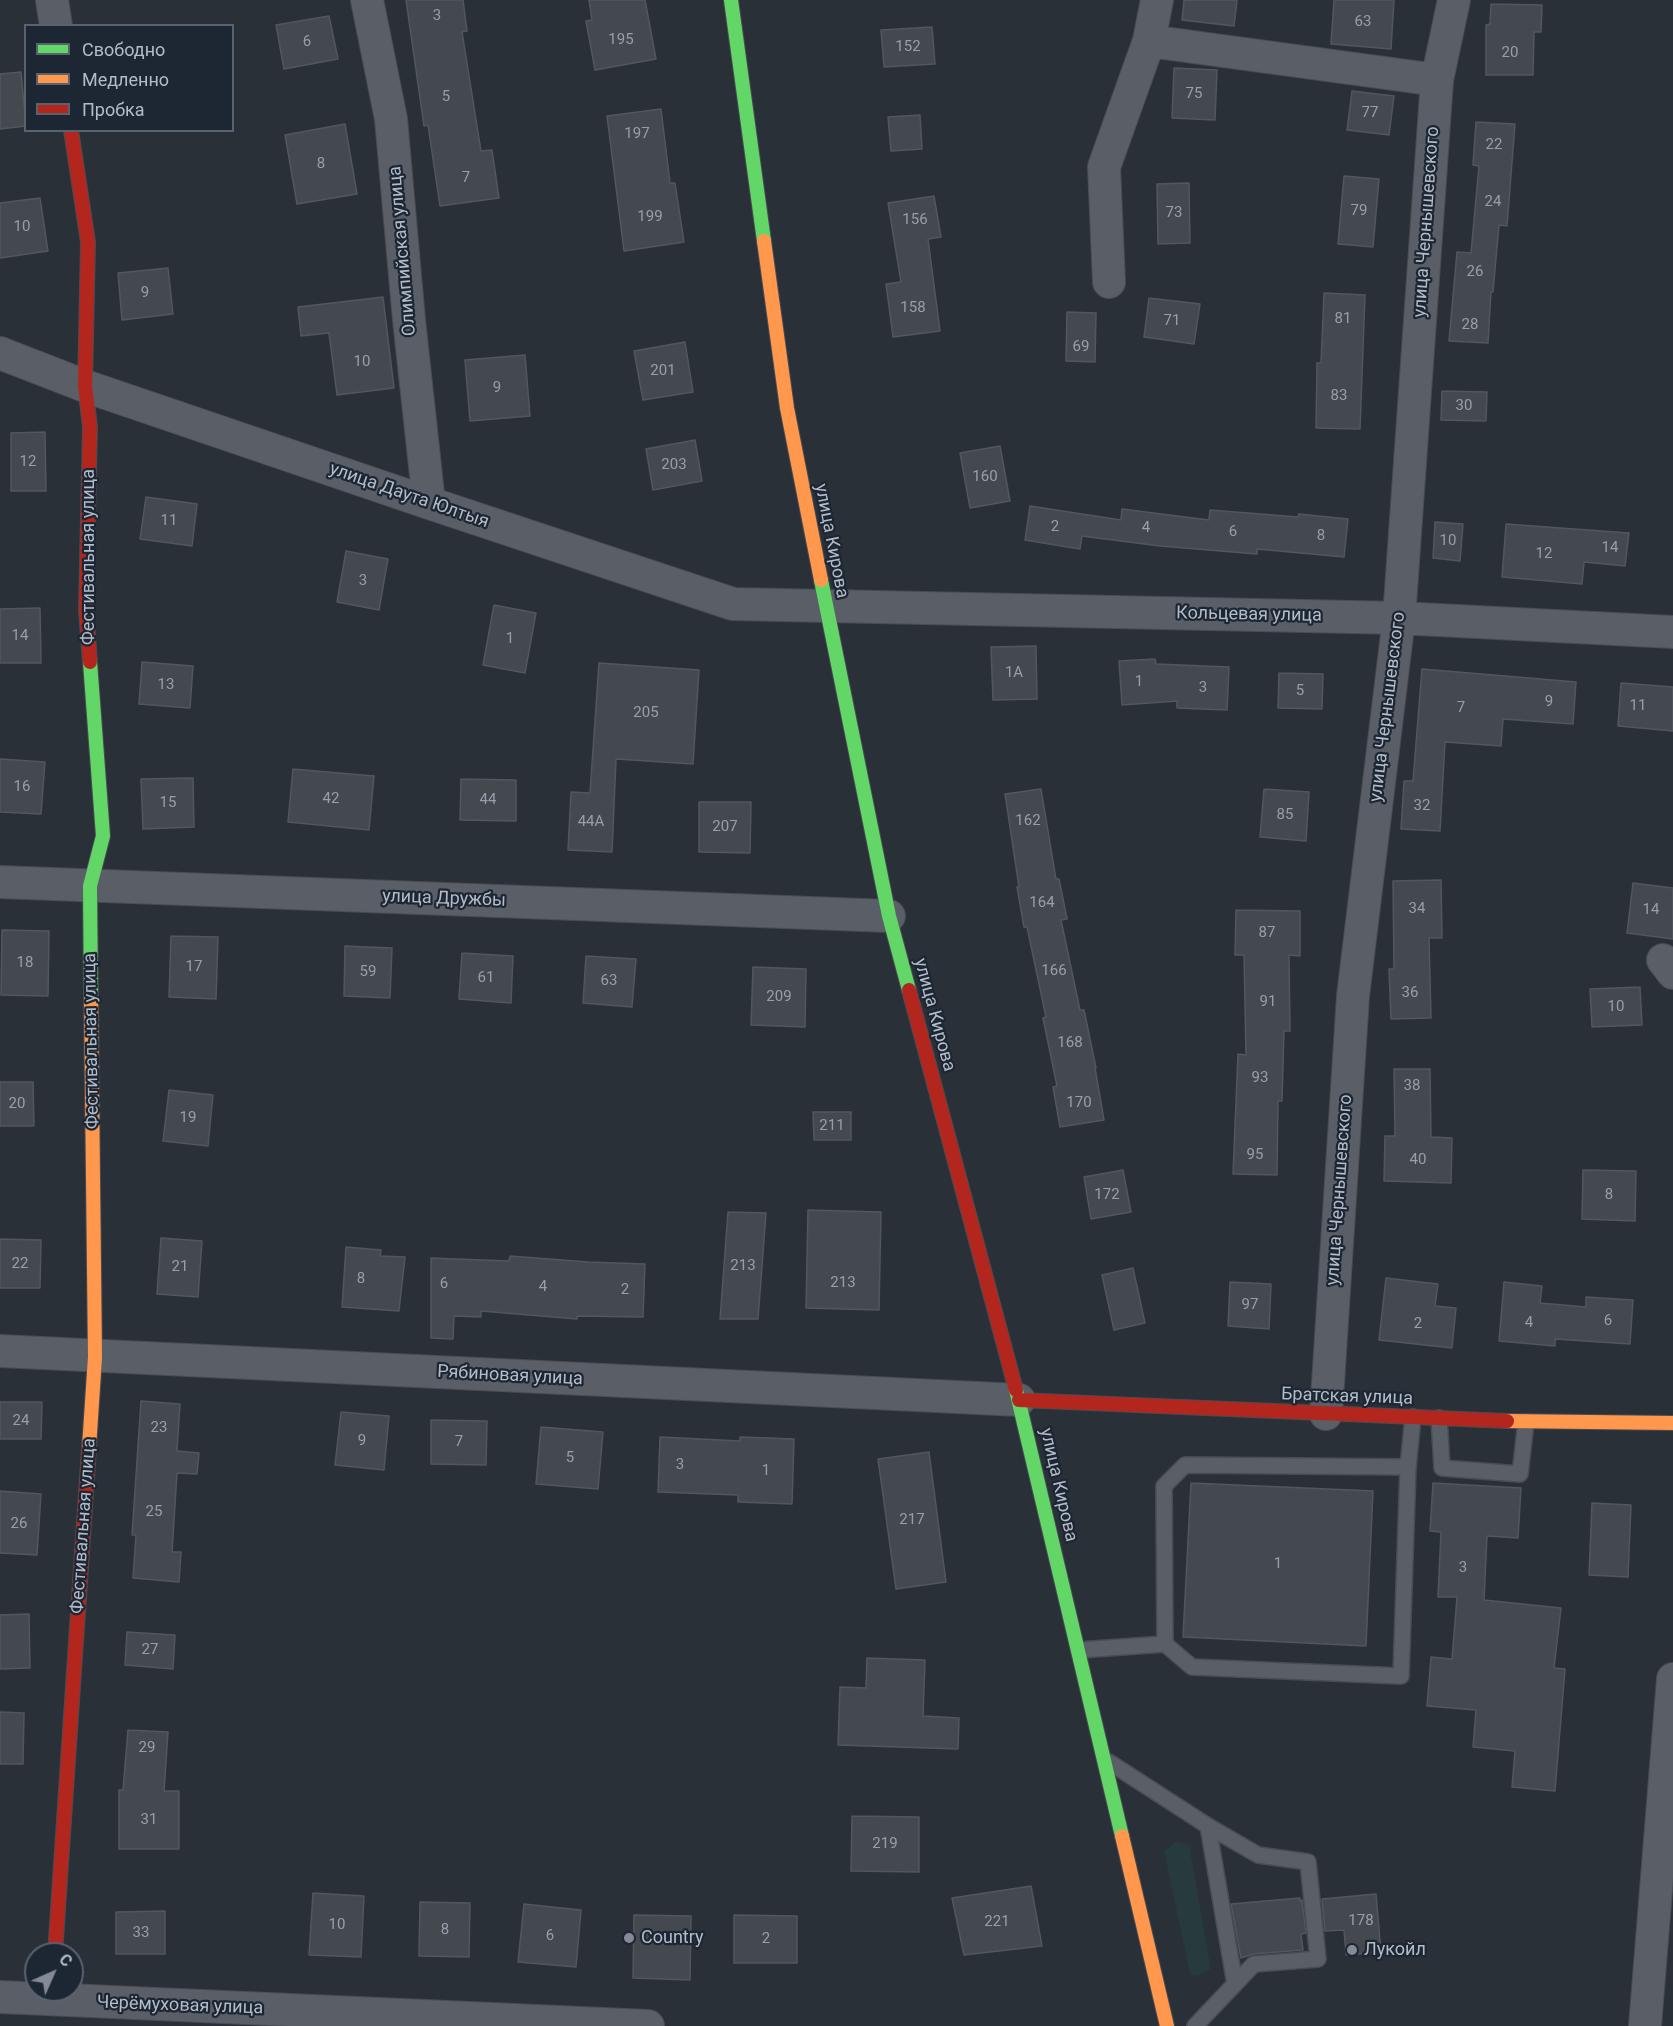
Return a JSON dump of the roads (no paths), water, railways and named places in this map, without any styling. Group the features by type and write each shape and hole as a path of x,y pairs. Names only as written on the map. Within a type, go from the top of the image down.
{"main road":[{"name":"улица Кирова","path":"731,0 787,408 889,916 1019,1400 1167,2026"},
{"name":"Фестивальная улица","path":"56,1942 95,1357 90,886 103,836 86,610 90,427 85,386 88,242 71,132"},
{"name":"Братская улица","path":"1019,1400 1526,1422 1673,1423"}],"street":[{"path":"52,0 56,24"},
{"name":"Олимпийская улица","path":"367,0 391,119 409,320 429,503"},
{"path":"1109,282 1104,167 1149,41 1157,0"},
{"name":"улица Чернышевского","path":"1326,1414 1353,996 1399,618 1437,80 1454,0"},
{"path":"1149,41 1437,80"},
{"name":"улица Даута Юлтыя","path":"0,353 85,386 733,604 825,606"},
{"name":"Кольцевая улица","path":"825,606 1399,618 1673,632"},
{"name":"улица Дружбы","path":"0,882 889,916"},
{"name":"Рябиновая улица","path":"0,1351 1019,1400"},
{"path":"1645,2026 1673,1678"},
{"name":"Черёмуховая улица","path":"0,1997 24,1996"},
{"name":"Черёмуховая улица","path":"84,1997 648,2026"}],"lane":[{"path":"1079,1650 1165,1644 1192,1667 1401,1676 1408,1467 1413,1417"},
{"path":"1439,1418 1442,1468 1520,1474 1526,1422"},
{"path":"1165,1644 1164,1486 1185,1466 1408,1467"},
{"path":"1105,1760 1258,1856 1308,1862 1318,1959 1254,1964 1195,2026"},
{"path":"1208,1826 1235,1984"}],"place":[{"name":"Country","path":"629,1938"},
{"name":"Лукойл","path":"1352,1950"}]}
